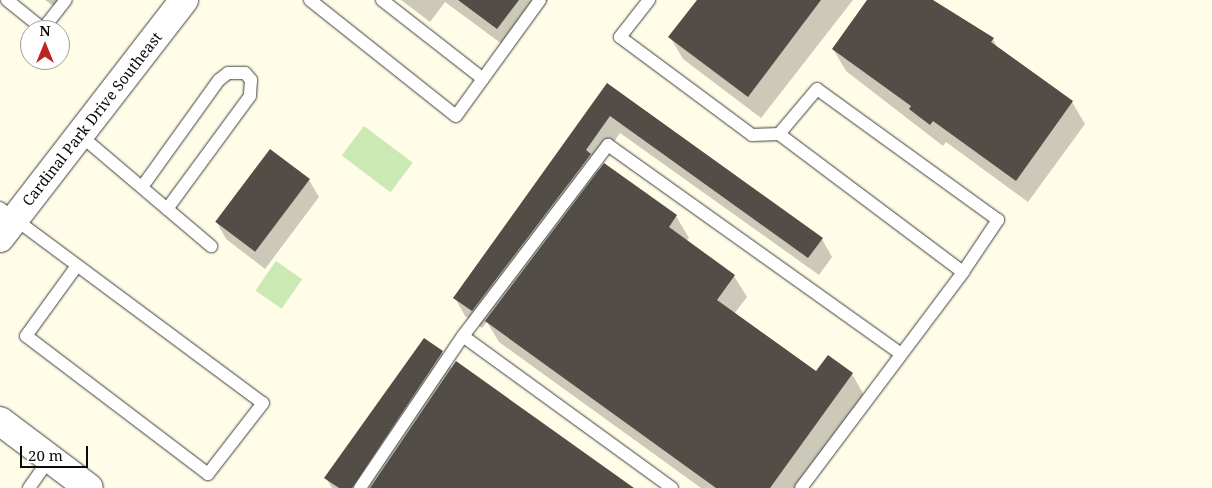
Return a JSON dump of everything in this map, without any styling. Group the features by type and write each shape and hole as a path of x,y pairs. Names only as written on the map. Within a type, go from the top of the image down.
{"street":[{"name":"Cardinal Park Drive Southeast","path":"5,221 80,135 184,0"},
{"path":"0,421 89,488"}],"lane":[{"path":"7,0 43,29 66,0"},
{"path":"310,0 456,116 540,0"},
{"path":"382,0 483,79"},
{"path":"649,0 620,37 752,135 779,134 962,272"},
{"path":"142,187 220,80 228,73 245,73 251,80 250,96 166,209"},
{"path":"779,134 817,89 998,220 962,272 801,488"},
{"path":"80,135 211,246"},
{"path":"360,488 463,336 608,146 900,354"},
{"path":"5,221 76,266 263,403 208,474 26,336 76,266"},
{"path":"463,336 672,488"},
{"path":"29,488 50,458"}],"green space":[{"path":"364,126 413,163 390,192 342,156"},
{"path":"276,261 302,279 282,309 255,290"}],"building":[{"path":"458,0 519,0 497,29"},
{"path":"697,0 821,0 748,97 668,37"},
{"path":"867,0 933,0 994,38 991,42 1073,101 1016,181 933,121 930,125 909,109 911,106 832,49"},
{"path":"607,83 823,238 808,258 610,116 586,150 591,154 472,311 453,298"},
{"path":"270,149 310,179 255,252 215,222"},
{"path":"604,163 677,215 669,227 735,275 717,300 816,371 828,355 853,373 770,488 716,488 485,321"},
{"path":"424,338 443,351 352,488 339,488 324,478"},
{"path":"456,361 547,426 634,488 370,488"}]}
